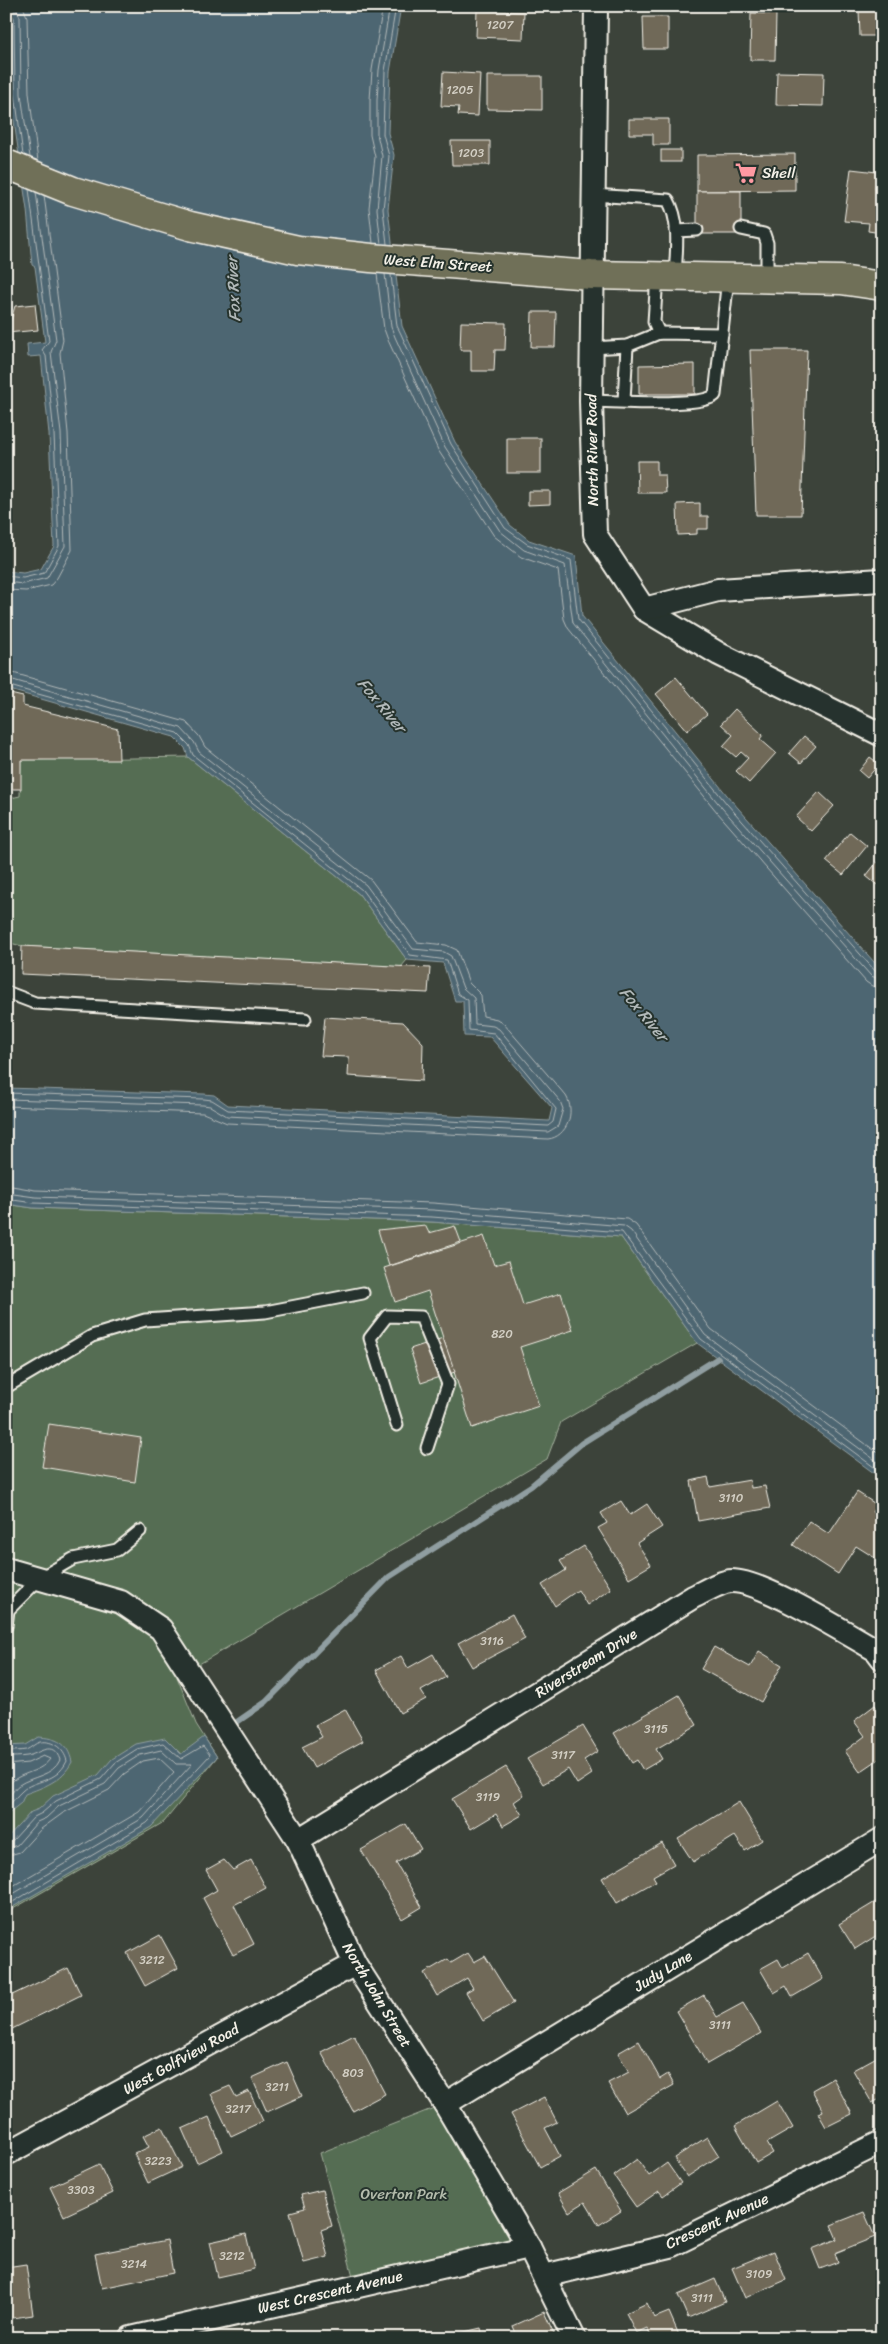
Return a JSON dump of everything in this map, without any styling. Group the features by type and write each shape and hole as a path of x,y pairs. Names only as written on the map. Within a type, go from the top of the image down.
{"main road":[{"name":"West Elm Street","path":"6,164 73,191 190,226 298,250 372,258 483,265 591,275 841,280 882,286"}],"street":[{"name":"North River Road","path":"596,6 591,275 591,401 595,534 644,609 720,654 882,735"},
{"path":"644,609 718,590 882,580"},
{"path":"6,1569 40,1578"},
{"name":"North John Street","path":"40,1578 121,1602 161,1629 298,1840 355,1964 445,2104 529,2247 574,2338"},
{"name":"Riverstream Drive","path":"298,1840 693,1597 731,1581 754,1586 815,1616 876,1650 882,1658"},
{"name":"Judy Lane","path":"445,2104 882,1839"},
{"name":"West Golfview Road","path":"6,2154 355,1964"},
{"name":"Crescent Avenue","path":"544,2276 670,2246 882,2142"},
{"name":"West Crescent Avenue","path":"131,2338 529,2247"}],"lane":[{"path":"593,195 668,200 672,209 676,231 654,322 659,333"},
{"path":"741,228 764,234 767,243 767,278"},
{"path":"676,231 697,230"},
{"path":"591,401 686,403 710,400 715,395 728,278"},
{"path":"591,348 627,346 659,333 722,334"},
{"path":"624,402 627,346"},
{"path":"6,992 35,1003 305,1019"},
{"path":"6,1387 92,1336 145,1320 265,1312 363,1292"},
{"path":"397,1425 370,1338 388,1316 421,1317 448,1384 428,1448"},
{"path":"7,1625 7,1610 40,1578 73,1559 117,1550 140,1531"}],"green space":[{"path":"188,757 359,894 407,960 401,967 22,946 6,942 6,799 20,796 21,760"},
{"path":"6,1204 33,1208 432,1222 621,1237 697,1343 561,1422 547,1459 177,1677 196,1724 217,1757 164,1822 6,1913"},
{"name":"Overton Park","path":"434,2108 517,2240 353,2276 320,2153"}],"water":[{"name":"Fox River","path":"9,6 401,6 390,72 388,133 394,155 388,209 402,326 455,442 510,525 529,540 576,556 582,616 731,800 882,971 882,1479 697,1343 621,1237 432,1222 33,1208 6,1204 6,1088 204,1094 214,1095 228,1105 549,1121 552,1108 490,1037 464,1036 463,1001 455,1001 443,963 407,960 359,894 188,757 185,748 174,737 6,689 6,571 23,573 41,569 54,546 49,434 41,356 28,357 27,344 45,342 35,267 32,265 27,210 10,94"},
{"path":"38,1737 56,1740 61,1743 68,1750 72,1762 58,1779 25,1794 21,1803 6,1815 6,1746 25,1745"},
{"path":"204,1737 217,1757 151,1827 6,1911 6,1839 31,1812 39,1809 53,1796 98,1775 112,1759 136,1744 165,1738 181,1754"}],"building":[{"path":"876,9 876,36 860,36 859,10"},
{"path":"477,10 524,12 523,39 476,37"},
{"path":"751,13 776,14 775,60 750,60"},
{"path":"643,17 668,17 668,49 644,49"},
{"path":"443,72 480,74 478,116 458,115 459,107 441,106"},
{"path":"777,72 824,73 823,106 776,105"},
{"path":"487,76 542,76 542,110 487,109"},
{"path":"629,119 669,119 669,145 653,145 653,134 629,134"},
{"path":"451,141 490,141 490,165 452,165"},
{"path":"661,150 681,150 681,162 661,162"},
{"name":"Shell","path":"795,154 795,190 697,191 697,155"},
{"path":"851,169 877,172 875,189 882,190 882,233 868,231 869,223 844,221"},
{"path":"697,191 741,191 741,234 697,234"},
{"path":"35,304 38,330 7,333 15,306"},
{"path":"532,312 556,312 555,347 531,347"},
{"path":"461,322 506,323 505,350 495,350 494,371 471,371 471,350 460,350"},
{"path":"750,350 807,350 801,515 756,515"},
{"path":"695,364 695,394 639,394 639,365"},
{"path":"507,438 541,438 541,473 507,473"},
{"path":"637,461 657,461 657,475 665,475 666,493 638,493"},
{"path":"528,491 550,491 550,504 528,505"},
{"path":"700,503 700,516 708,516 708,529 697,529 697,534 678,535 677,504"},
{"path":"676,677 707,714 687,731 656,694"},
{"path":"6,693 23,697 23,706 118,729 119,760 21,760 21,789 6,789"},
{"path":"735,709 763,735 760,739 776,753 749,783 736,771 748,758 741,752 736,757 723,746 733,735 721,724"},
{"path":"804,736 816,746 801,763 789,753"},
{"path":"870,757 879,764 867,778 859,771"},
{"path":"819,792 834,806 811,831 796,817"},
{"path":"850,832 867,846 843,875 826,861"},
{"path":"882,856 882,889 866,876"},
{"path":"22,946 430,968 428,993 21,974"},
{"path":"325,1017 403,1022 423,1043 422,1081 348,1076 349,1057 321,1056"},
{"path":"425,1225 429,1233 455,1226 461,1242 389,1266 378,1230"},
{"path":"484,1236 494,1265 509,1261 523,1305 561,1293 573,1330 520,1347 539,1406 472,1428 428,1291 395,1302 384,1268"},
{"path":"443,1338 455,1372 421,1383 410,1349"},
{"path":"49,1424 141,1438 135,1482 42,1467"},
{"path":"708,1477 710,1487 750,1480 751,1488 765,1486 770,1508 698,1521 691,1481"},
{"path":"857,1492 877,1505 872,1512 882,1519 882,1577 873,1572 880,1561 856,1546 838,1574 793,1545 809,1521 829,1534"},
{"path":"621,1501 630,1515 647,1504 662,1527 637,1543 651,1565 629,1578 598,1528 607,1523 601,1513"},
{"path":"584,1546 611,1589 587,1605 578,1590 555,1606 542,1585 566,1570 560,1561"},
{"path":"512,1614 525,1639 472,1667 458,1643"},
{"path":"714,1647 750,1667 759,1651 782,1665 761,1702 701,1669"},
{"path":"433,1654 446,1677 421,1691 426,1699 400,1713 376,1670 401,1656 408,1668"},
{"path":"679,1695 697,1725 656,1749 662,1759 643,1770 637,1760 632,1763 614,1733"},
{"path":"875,1705 882,1714 882,1757 860,1772 845,1751 865,1736 854,1721"},
{"path":"345,1709 363,1741 314,1768 302,1747 322,1737 315,1725"},
{"path":"583,1726 598,1751 584,1760 592,1774 577,1784 568,1769 543,1784 527,1759"},
{"path":"506,1767 524,1795 514,1802 522,1815 503,1826 496,1814 471,1829 452,1799"},
{"path":"739,1802 762,1840 745,1851 735,1836 693,1862 678,1839"},
{"path":"406,1824 421,1849 396,1863 422,1907 402,1919 361,1850"},
{"path":"662,1843 674,1864 653,1876 656,1881 617,1903 602,1878"},
{"path":"224,1860 233,1870 251,1860 266,1888 234,1905 254,1944 233,1955 203,1898 217,1890 206,1870"},
{"path":"882,1898 882,1932 855,1949 839,1924"},
{"path":"160,1935 178,1968 145,1986 127,1953"},
{"path":"468,1953 474,1962 485,1956 514,2003 483,2021 466,1992 473,1988 467,1978 437,1996 424,1973 448,1959 451,1963"},
{"path":"808,1953 823,1979 792,1997 786,1986 774,1993 760,1969 778,1959 783,1968"},
{"path":"68,1968 81,1995 6,2032 6,1998"},
{"path":"704,1995 717,2017 743,2003 761,2033 707,2064 676,2011"},
{"path":"354,2035 385,2094 353,2111 321,2052"},
{"path":"639,2041 660,2079 668,2074 674,2085 625,2113 608,2083 629,2072 618,2053"},
{"path":"882,2054 882,2098 872,2103 853,2070"},
{"path":"287,2062 302,2096 267,2112 252,2078"},
{"path":"833,2078 852,2114 826,2127 818,2113 823,2111 812,2090"},
{"path":"230,2086 236,2097 249,2091 263,2121 231,2136 211,2094"},
{"path":"544,2097 557,2122 545,2128 560,2156 540,2167 511,2114"},
{"path":"777,2101 793,2128 767,2143 773,2153 756,2163 735,2126"},
{"path":"209,2117 223,2151 197,2163 182,2129"},
{"path":"162,2127 182,2167 148,2183 134,2154 149,2147 143,2136"},
{"path":"707,2137 719,2156 687,2177 674,2158"},
{"path":"637,2159 649,2176 667,2163 681,2183 663,2196 659,2191 636,2207 614,2176"},
{"path":"99,2164 113,2193 64,2216 50,2187"},
{"path":"596,2170 621,2211 599,2225 585,2202 569,2212 558,2193"},
{"path":"322,2190 332,2226 321,2230 328,2257 304,2263 290,2212 305,2208 301,2195"},
{"path":"864,2212 875,2237 835,2253 838,2262 820,2269 812,2249 837,2239 831,2225"},
{"path":"246,2234 254,2269 218,2277 210,2242"},
{"path":"167,2240 173,2273 102,2288 95,2254"},
{"path":"774,2251 786,2280 745,2298 732,2268"},
{"path":"26,2264 33,2315 6,2319 6,2267"},
{"path":"715,2279 725,2302 688,2318 678,2295"},
{"path":"647,2303 654,2318 669,2312 679,2335 672,2338 652,2338 647,2328 636,2333 626,2313"},
{"path":"544,2312 556,2338 518,2338 513,2326"},
{"path":"481,2328 483,2338 439,2338"},
{"path":"882,2330 882,2338 864,2338 864,2337"}],"waterway":[{"path":"237,1722 266,1702 389,1577 531,1486 582,1443 718,1358"}],"place":[{"name":"Shell","path":"746,173"}]}
